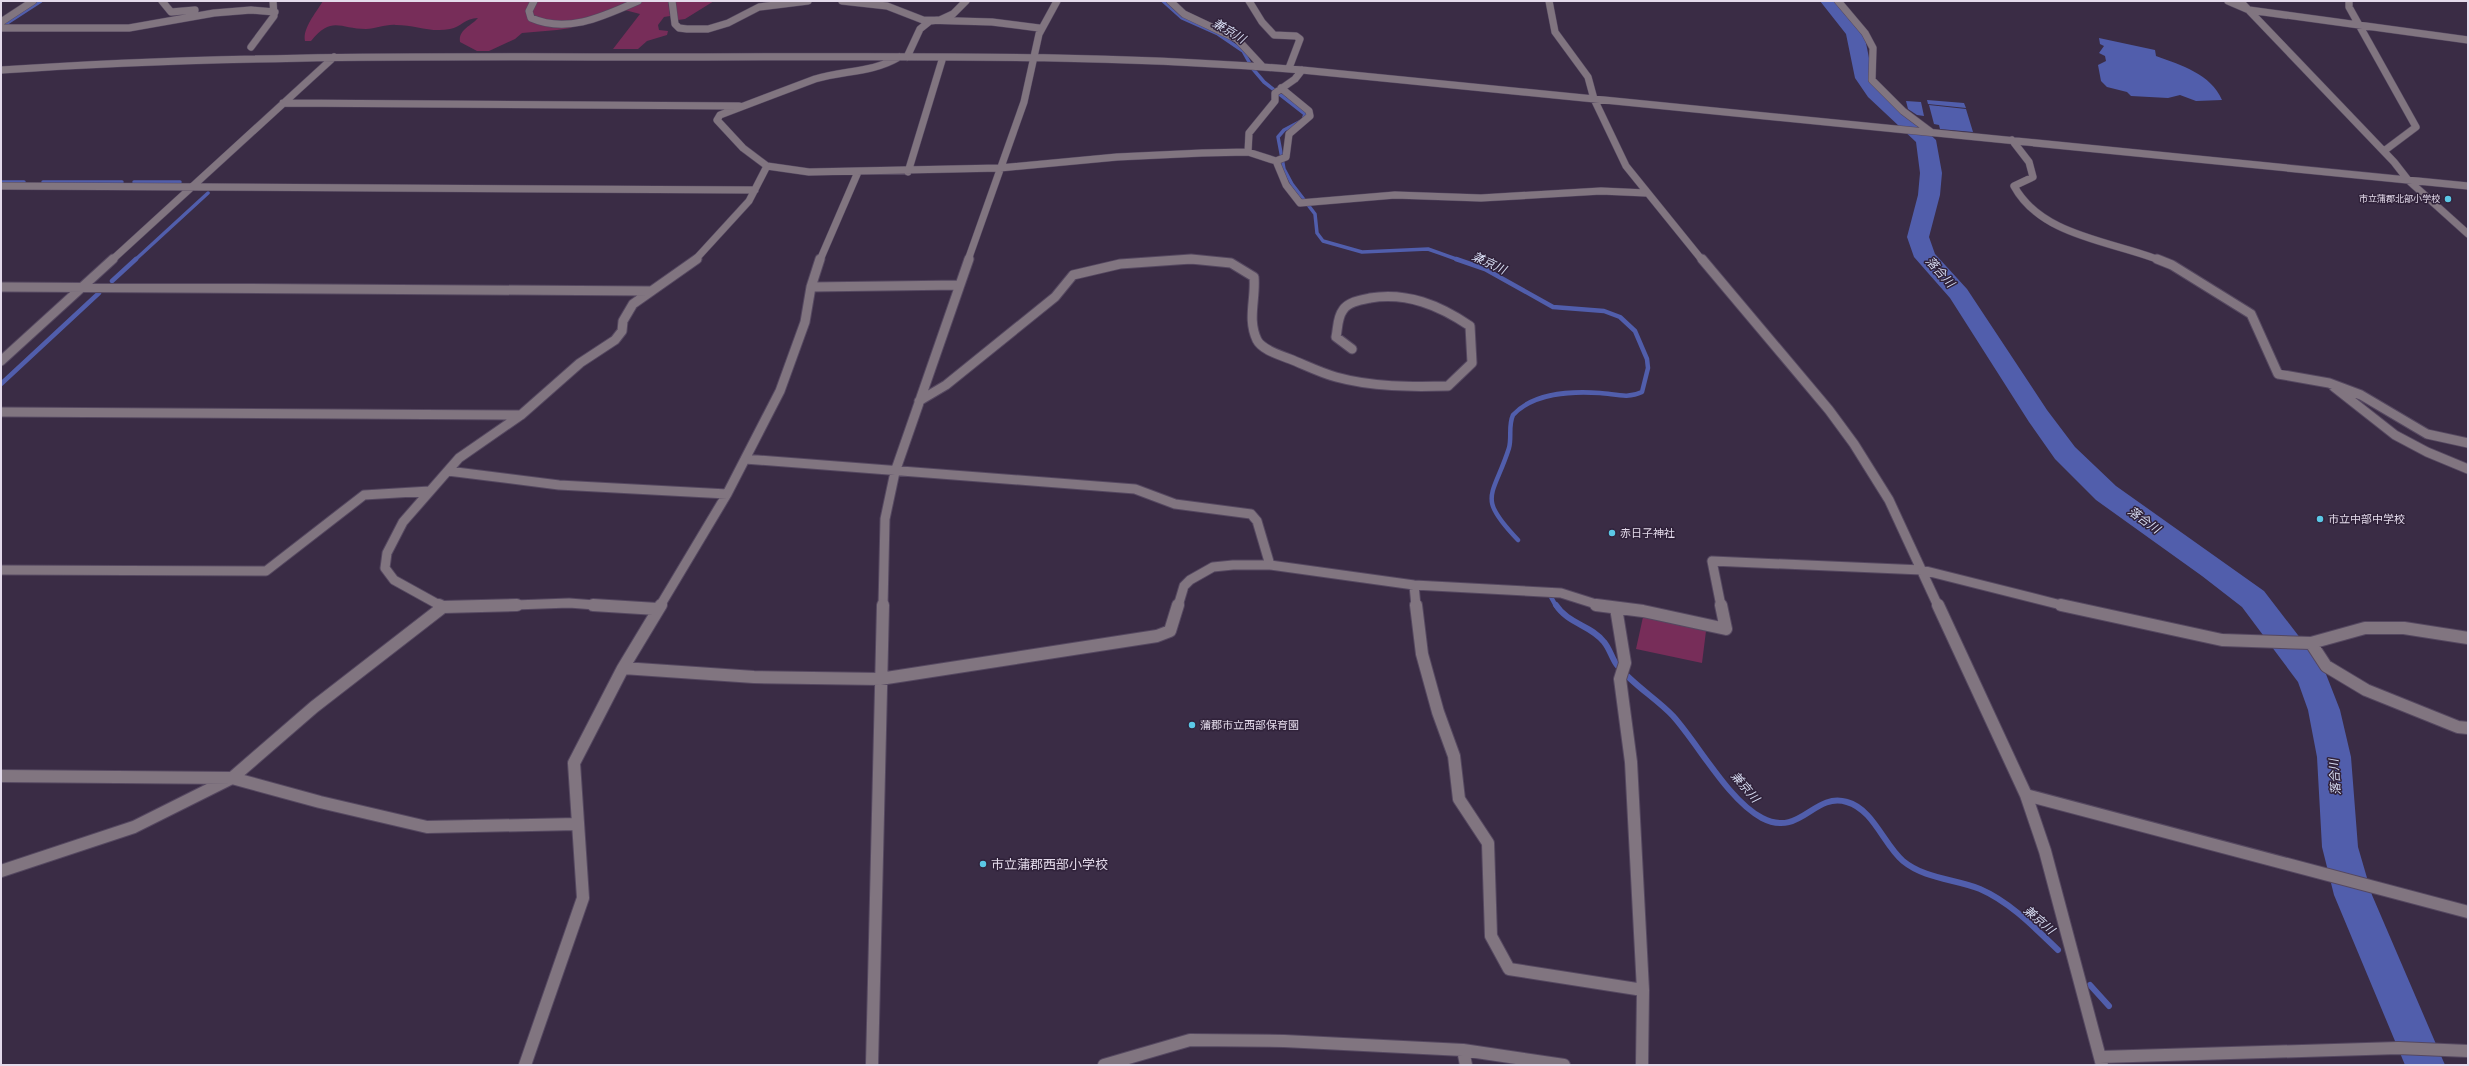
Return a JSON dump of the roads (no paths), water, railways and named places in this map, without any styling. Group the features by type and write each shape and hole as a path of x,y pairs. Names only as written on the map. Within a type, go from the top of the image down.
{"street":[{"path":"1,22 33,1"},
{"path":"162,1 166,9 171,12 219,8 275,12"},
{"path":"251,47 275,12 273,1"},
{"path":"534,1 529,11 531,18 543,23 561,24 590,19 638,1"},
{"path":"672,1 675,24 678,28 697,30 716,28 759,7 808,1"},
{"path":"842,1 887,6 914,18 930,21 992,22 1039,28"},
{"path":"907,57 920,29 930,21 940,20 953,14 966,1"},
{"path":"872,1065 885,519 895,472 1000,168 1014,133 1026,93 1039,28 1057,1"},
{"path":"1170,1 1188,17 1236,39 1255,56 1261,66"},
{"path":"1249,1 1262,22 1274,35 1296,36 1300,39 1289,68"},
{"path":"1549,1 1555,32 1588,78 1594,99 1626,166 1646,193 1829,410 1850,438 1889,500 2026,794 2045,851 2101,1061 2398,1048 2468,1051"},
{"path":"1838,1 1865,33 1872,48 1872,80 1903,111 1930,133"},
{"path":"2228,1 2248,10 2468,40"},
{"path":"2240,1 2384,151 2408,180 2468,234"},
{"path":"2349,1 2349,7 2361,26 2416,127 2384,151"},
{"path":"1,28 129,28 214,13 251,10"},
{"path":"1,361 334,57"},
{"path":"1,70 150,61 334,57 943,57 1033,58 1248,65 2468,186"},
{"path":"899,57 886,65 857,72 831,74 750,106 720,115 717,120 743,148 767,166 809,172 908,172 1000,168 1117,157 1248,152 1277,160 1286,157 1286,136 1307,121 1310,116 1310,111 1279,90"},
{"path":"908,172 943,57"},
{"path":"1248,152 1249,133 1276,101 1279,90 1295,79 1302,70"},
{"path":"283,103 750,106"},
{"path":"2012,140 2029,160 2034,171 2033,177 2014,186 2022,201 2040,216 2082,236 2137,251 2172,265 2251,314 2278,374 2329,383 2361,395 2427,434 2468,443"},
{"path":"1277,160 1286,185 1297,199 1303,203 1311,201 1395,195 1481,198 1601,191 1646,193"},
{"path":"657,609 569,603 443,607 394,580 385,568 387,553 403,522 448,470 475,444 521,414 580,363 615,340 622,331 623,321 633,304 698,258 749,200 767,166"},
{"path":"525,1065 583,898 574,763 623,668 727,494 780,391 804,322 811,287 824,247 858,172"},
{"path":"1,186 755,190"},
{"path":"919,401 946,385 1027,318 1056,297 1073,275 1120,264 1168,260 1218,260 1231,263 1254,276 1255,289 1251,319 1258,342 1272,352 1336,377 1399,387 1448,386 1472,362 1470,326 1449,310 1418,298 1380,295 1352,301 1341,312 1336,337 1352,349"},
{"path":"811,287 960,285"},
{"path":"1,287 650,291"},
{"path":"2329,383 2362,412 2411,446 2435,457 2465,466 2468,469"},
{"path":"1,412 521,414"},
{"path":"745,459 895,472 1134,489 1175,504 1251,514 1258,521 1270,565"},
{"path":"448,470 559,485 727,494"},
{"path":"1,570 266,571 364,495 430,491"},
{"path":"623,668 754,676 880,679 1157,636 1170,631 1184,586 1190,580 1213,567 1270,565 1414,586 1561,594 1597,605 1726,629 1712,561 1922,570 2070,607 2222,640 2308,643 2365,628 2404,628 2468,638"},
{"path":"1414,586 1422,654 1438,712 1454,756 1459,798 1488,843 1491,936 1509,969 1643,990"},
{"path":"1,871 134,827 232,778 314,707 443,607"},
{"path":"1616,608 1625,663 1620,679 1631,762 1643,990 1642,1065"},
{"path":"2308,643 2326,666 2366,690 2458,727 2468,728"},
{"path":"1,776 232,778 320,802 427,827 577,824"},
{"path":"2026,794 2468,912"},
{"path":"1104,1065 1190,1040 1284,1041 1463,1050 1564,1065"},
{"path":"1463,1050 1466,1065"}],"water":[{"path":"2099,38 2155,50 2156,56 2185,67 2203,77 2211,83 2222,100 2196,101 2180,95 2168,98 2131,96 2127,92 2107,87 2101,81 2098,65 2106,61 2105,56 2099,53 2104,46 2100,44"},
{"path":"1927,100 1964,103 1966,108 1928,104"},
{"path":"1906,101 1921,102 1924,116 1917,115 1908,109"},
{"path":"1929,105 1966,109 1973,132 1940,129 1939,125 1934,124"}],"waterway":[{"path":"4,25 41,1"},
{"name":"兼京川","path":"1163,1 1182,18 1218,34 1243,51 1253,69 1264,82 1305,114 1303,120 1284,130 1278,137 1284,169 1292,184 1315,214 1317,233 1323,241 1362,252 1428,249 1459,260"},
{"name":"落合川","path":"1829,1 1855,33 1864,78 1875,93 1926,140 1931,173 1929,195 1918,237 1920,247 1925,257 1959,294 2038,416 2065,453 2106,493 2213,568 2253,599 2274,624 2313,678 2324,710 2334,757 2340,847 2353,895 2425,1065"},
{"path":"1,182 24,182"},
{"path":"43,182 122,182"},
{"path":"134,182 180,182"},
{"path":"135,260 208,193"},
{"path":"112,281 136,259"},
{"name":"兼京川","path":"1456,259 1485,269 1553,307 1604,311 1620,317 1635,331 1647,359 1648,368 1642,392 1627,396 1589,392 1565,393 1531,402 1513,415 1509,448 1494,487 1492,505 1505,525 1518,540"},
{"path":"1,384 99,293"},
{"name":"兼京川","path":"1551,597 1556,606"},
{"name":"兼京川","path":"1556,605 1573,621 1599,636 1623,672 1673,716 1714,771 1737,799 1749,810 1762,818 1775,823 1787,823 1825,803 1835,801 1847,802 1856,806 1864,812 1878,828 1896,854 1903,861 1921,872 1980,889 1991,894 2022,916 2058,950"},
{"name":"兼京川","path":"2090,985 2109,1006"}],"place":[{"name":"市立蒲郡北部小学校","path":"2448,199"},
{"name":"市立中部中学校","path":"2320,519"},
{"name":"赤日子神社","path":"1612,533"},
{"name":"蒲郡市立西部保育園","path":"1192,725"},
{"name":"市立蒲郡西部小学校","path":"983,864"}]}
